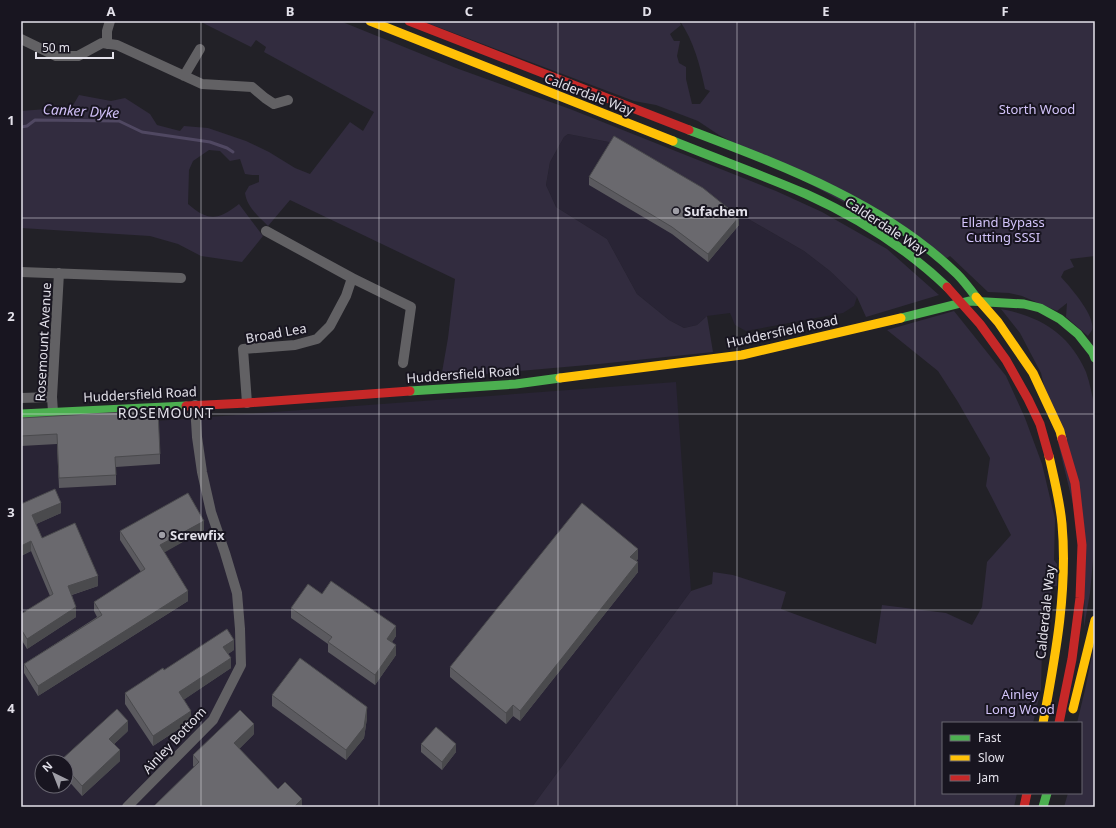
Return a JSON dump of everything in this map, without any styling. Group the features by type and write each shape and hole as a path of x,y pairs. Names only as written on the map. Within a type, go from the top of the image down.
{"main road":[{"name":"Calderdale Way","path":"370,21 806,194 835,208 883,236 916,259 949,289 978,322 1005,358 1016,376 1042,428 1056,482 1063,534 1063,588 1043,722"},
{"name":"Calderdale Way","path":"409,21 739,149 799,174 875,212 899,227 941,259 970,288 998,322 1033,374 1060,431 1075,483 1082,545 1080,598 1072,659 1059,722"},
{"name":"Huddersfield Road","path":"21,414 247,403 516,384 742,355 969,301 1024,304 1040,308 1060,319 1078,334 1093,353 1095,358"},
{"path":"1071,716 1095,620"},
{"path":"1024,807 1027,794"},
{"path":"1042,807 1044,794"},
{"path":"1042,807 1047,794"}],"street":[{"path":"107,44 107,31 110,21"},
{"path":"21,39 56,56 78,56 102,43 117,45 202,84 252,88 274,104 288,100"},
{"path":"184,76 200,48"},
{"path":"266,231 352,278 411,307 403,363"},
{"name":"Rosemount Avenue","path":"21,272 181,278"},
{"name":"Rosemount Avenue","path":"53,412 52,397 59,274"},
{"name":"Broad Lea","path":"247,403 243,349 295,345 317,339 330,326 346,296 352,278"},
{"path":"21,398 52,397"},
{"name":"Ainley Bottom","path":"127,807 213,720 241,665 237,593 211,512 202,472 197,437 195,405"}],"shaded area":[{"path":"568,134 614,143 804,251 830,271 857,297 854,306 843,313 746,331 735,325 730,313 707,316 697,325 684,328 669,320 637,294 607,239 556,207 546,185 550,162 564,137"},
{"path":"676,382 691,591 532,807 21,807 21,431"}],"green space":[{"path":"199,21 340,21 456,68 570,109 776,191 822,212 887,249 939,295 866,317 857,297 830,271 804,251 614,143 568,134 564,137 550,162 546,185 556,207 607,239 637,294 669,320 684,328 697,325 707,316 713,352 441,378 448,338 455,279 290,200 268,226 248,203 245,193 249,186 259,182 259,175 245,174 240,159 230,161 220,151 209,150 193,161 189,170 188,204 202,214 214,217 225,213 239,204 263,236 242,262 201,256 178,244 150,236 21,228 21,111 72,107 79,95 111,101 125,98 150,114 157,125 180,131 184,126 208,128 246,141 269,152 295,168 310,174 350,122 363,131 374,112 264,52 266,47 256,40 251,47"},
{"path":"422,21 679,21 681,25 670,34 674,41 680,41 677,56 679,63 686,67 686,79 692,104 700,104 710,91 705,89 696,54 680,21 1095,21 1095,256 1070,259 1074,267 1064,271 1061,277 1076,294 1086,310 1090,317 1092,330 1088,336 1066,317 1067,303 1057,311 1022,296 1009,293 988,292 950,256 947,258 719,135 698,121 656,105 634,101"},
{"path":"1001,309 1028,316 1041,322 1062,337 1079,359 1089,381 1095,407 1095,539 1090,593 1084,627 1085,553 1041,373 1020,333"},
{"name":"Ainley Long Wood","path":"954,311 1006,376 1025,418 1042,464 1055,519 1054,560 1057,564 1057,586 1050,587 1052,597 1047,615 1042,647 1041,689 1033,722 942,722 942,794 1017,794 1014,807 532,807 691,591 712,584 713,572 733,575 786,592 781,609 876,644 882,605 946,613 972,625 982,607 987,562 1011,535 986,486 990,458 958,402 938,371 887,330"},
{"path":"1095,640 1095,807 1064,807 1068,794 1082,794 1082,722 1077,722"}],"building":[{"name":"Sufachem","path":"614,136 703,188 739,217 708,254 672,227 589,177"},
{"path":"158,410 160,454 115,457 116,475 59,478 57,434 21,436 21,418"},
{"path":"55,489 61,503 32,515 42,538 75,523 98,576 68,586 76,607 27,639 21,629 21,614 53,594 31,541 21,546 21,504"},
{"path":"188,493 204,521 160,545 188,591 38,686 24,664 102,615 94,602 145,569 120,531"},
{"path":"582,503 638,549 630,557 638,562 520,711 513,705 506,713 450,667"},
{"path":"331,581 396,626 387,639 396,645 375,675 328,642 332,637 291,608 308,584 322,594"},
{"path":"227,629 234,640 223,647 231,658 179,692 191,711 153,736 125,693 163,668 164,670"},
{"path":"300,658 367,707 364,727 346,750 272,695"},
{"path":"117,709 128,721 109,739 120,750 82,786 74,777 74,754 68,754"},
{"path":"240,710 254,724 234,743 278,789 285,782 302,799 294,807 153,807 199,762 193,755"},
{"path":"436,727 456,744 442,762 421,744"}],"waterway":[{"name":"Canker Dyke","path":"21,127 27,126 35,120 119,121 142,132 210,142 227,148 233,152"}],"traffic: fast":[{"path":"689,130 795,172 864,206 897,226 928,249 957,274 976,297"},
{"path":"673,141 806,194 844,213 898,246 947,287"},
{"path":"901,318 969,301 1024,304 1040,308 1060,319 1078,334 1093,353 1095,358"},
{"path":"410,391 516,384 560,378"},
{"path":"21,414 186,406"},
{"path":"1043,807 1047,794"}],"traffic: slow":[{"path":"370,21 673,141"},
{"path":"976,297 998,322 1033,373 1060,431 1062,439"},
{"path":"560,378 742,355 901,318"},
{"path":"1043,722 1056,649 1062,599 1063,574 1061,515 1049,456"},
{"path":"1073,709 1095,620"}],"traffic: jam":[{"path":"409,21 689,130"},
{"path":"947,287 980,324 1006,360 1040,424 1049,456"},
{"path":"186,406 410,391"},
{"path":"1059,722 1072,659 1080,598 1082,545 1075,483 1062,439"},
{"path":"1024,807 1027,794"}],"place":[{"name":"Sufachem","path":"676,211"},
{"name":"Screwfix","path":"162,535"}],"district":[{"name":"ROSEMOUNT","path":"166,413"}],"park label":[{"name":"Storth Wood","path":"1037,109"},
{"name":"Elland Bypass Cutting SSSI","path":"1003,230"}]}
